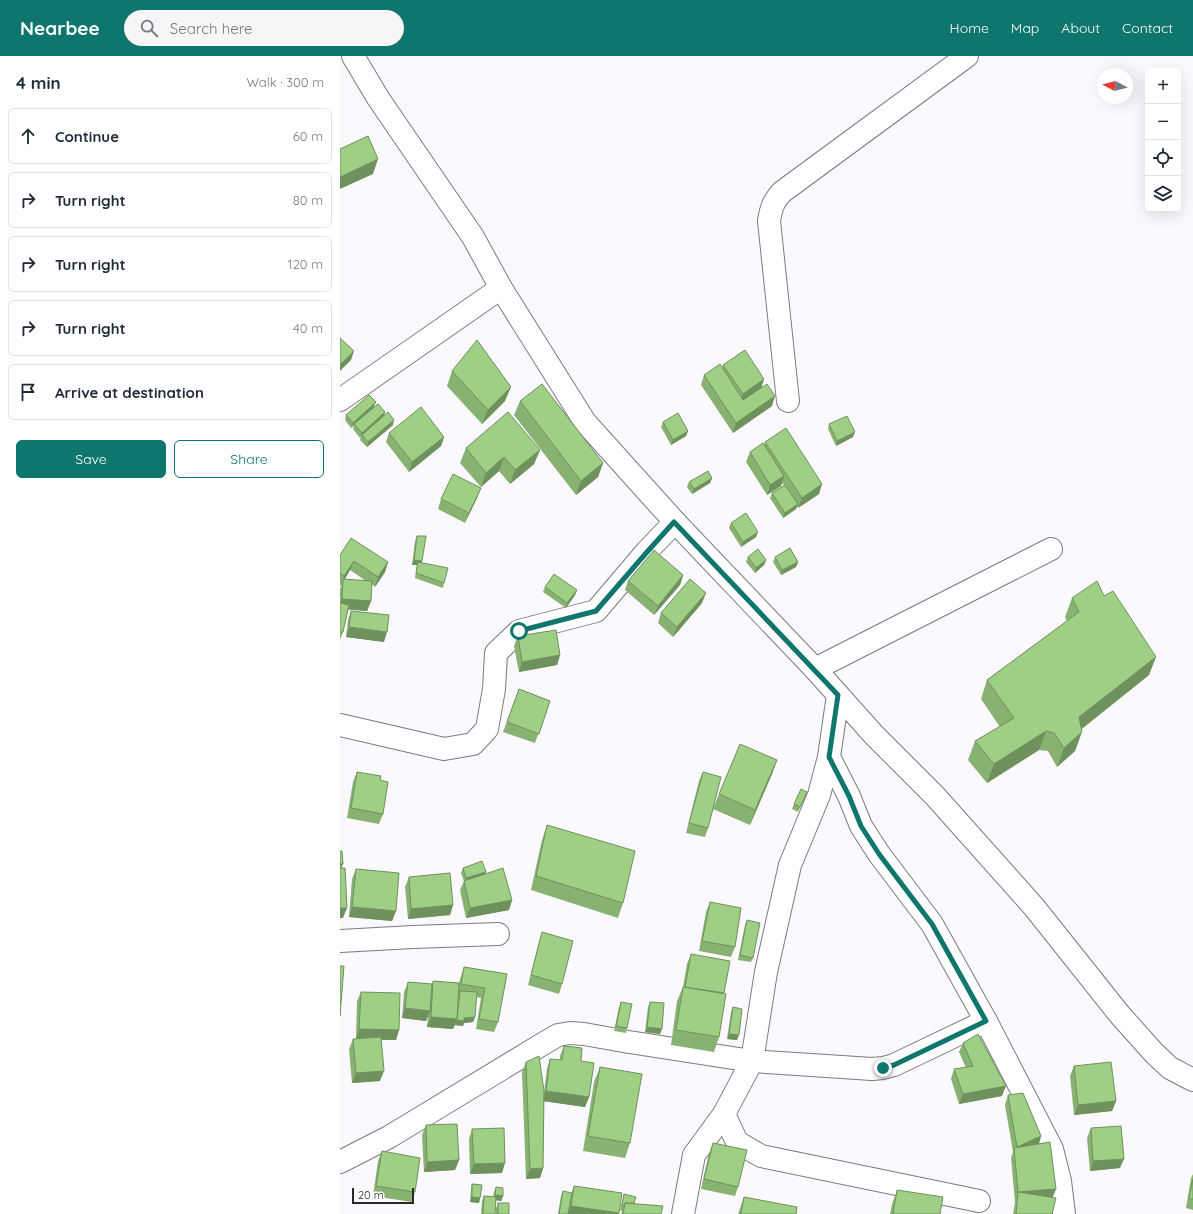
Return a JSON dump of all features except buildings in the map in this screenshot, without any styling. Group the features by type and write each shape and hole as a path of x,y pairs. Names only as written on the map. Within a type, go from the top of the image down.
{"street":[{"path":"353,56 378,98 474,237 501,288 585,422 674,522 815,669 874,734 935,796 1034,907 1120,1015 1154,1052 1170,1068 1193,1080"},
{"path":"788,401 769,221 770,209 775,199 782,192 967,56"},
{"path":"340,400 501,288"},
{"path":"340,725 444,749 473,744 487,729 494,690 496,653 519,631 596,611 674,522"},
{"path":"815,669 1051,549"},
{"path":"683,1214 694,1155 724,1114 752,1061 766,972 790,866 819,795 829,757 838,695"},
{"path":"829,757 849,796 861,826 879,854 932,924 986,1021 1052,1149 1060,1181 1064,1214"},
{"path":"340,941 498,934"},
{"path":"340,1162 389,1137 558,1035 570,1033 584,1034 752,1061 872,1070 894,1065 986,1021"},
{"path":"724,1114 737,1142 761,1156 979,1201"}],"route":[{"path":"519,631 596,611 674,522 838,695 829,757 849,796 861,826 879,854 932,924 986,1021 894,1065 883,1068"}]}
